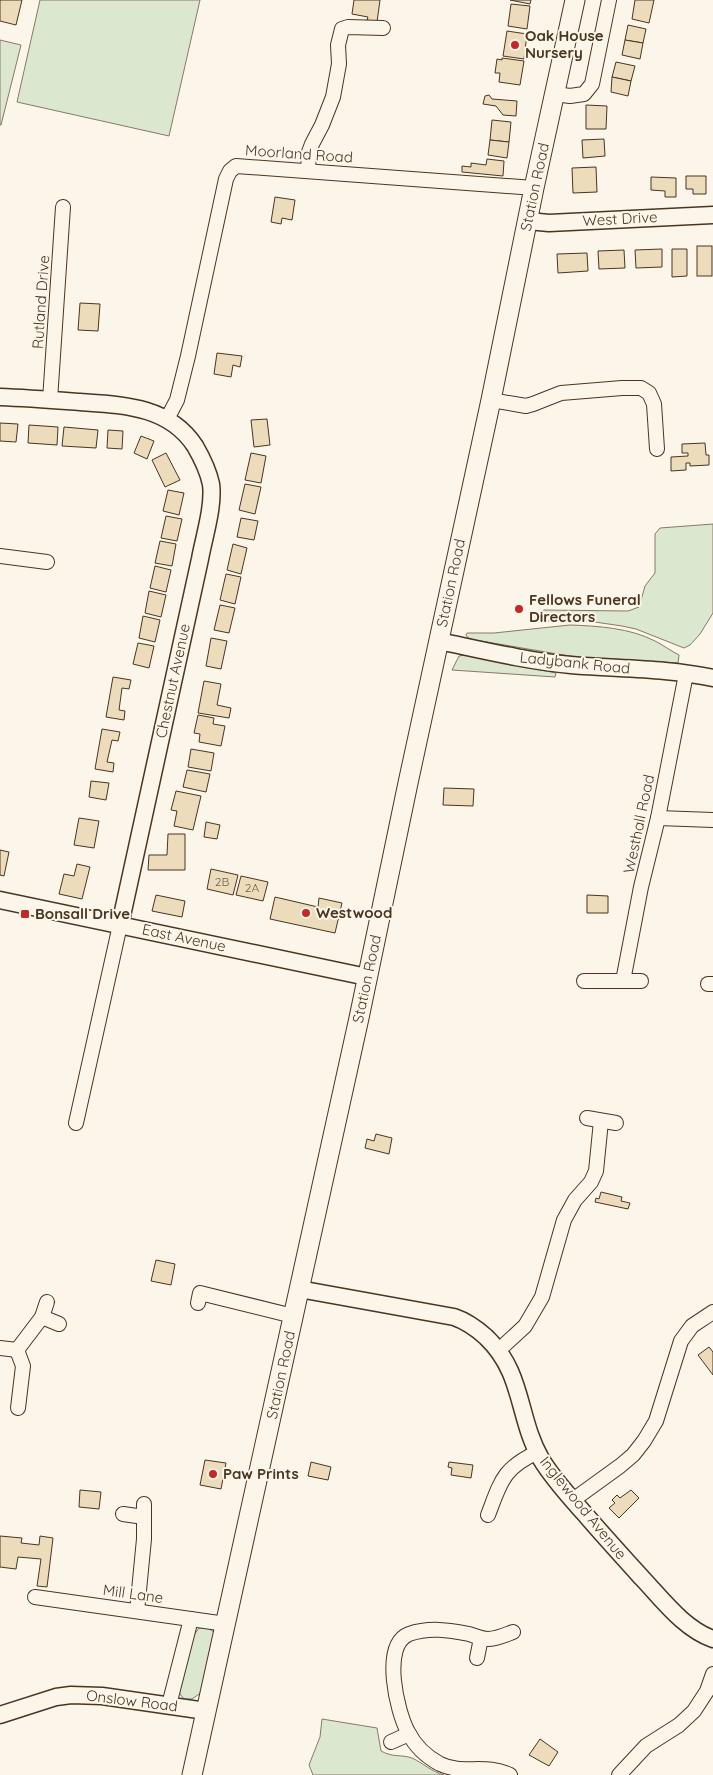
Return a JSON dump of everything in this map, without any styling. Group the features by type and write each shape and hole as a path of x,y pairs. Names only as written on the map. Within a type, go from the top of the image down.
{"main road":[{"name":"Station Road","path":"192,1775 367,977 491,400 534,188 576,0"}],"street":[{"path":"555,94 578,96 584,94 592,84 609,0"},
{"path":"308,171 309,152 333,97 339,64 338,45 342,29 348,27 382,28"},
{"name":"Moorland Road","path":"167,419 177,400 188,356 218,212 230,171 236,166 534,188"},
{"name":"Rutland Drive","path":"50,400 63,207"},
{"name":"West Drive","path":"528,221 549,223 713,215"},
{"path":"491,400 526,406 561,393 641,388 649,393 654,404 657,449"},
{"name":"Chestnut Avenue","path":"0,397 128,406 149,411 167,419 190,438 200,454 209,478 211,498 200,559 76,1123"},
{"path":"0,556 47,562"},
{"name":"Ladybank Road","path":"438,641 571,665 686,674 713,678"},
{"name":"Westhall Road","path":"624,981 641,887 658,818 686,674"},
{"path":"658,818 713,820"},
{"name":"East Avenue","path":"0,900 367,977"},
{"path":"584,981 641,981"},
{"path":"499,1350 525,1326 542,1297 564,1220 574,1200 591,1182 596,1171 594,1119 616,1123"},
{"name":"Inglewood Avenue","path":"299,1289 454,1317 471,1325 488,1339 499,1350 515,1380 523,1411 538,1452 553,1476 615,1549 676,1613 697,1631 713,1639"},
{"path":"198,1304 200,1293 293,1316"},
{"path":"18,1350 42,1317 48,1302"},
{"path":"573,1500 620,1466 644,1441 658,1416 681,1341 692,1326 713,1312"},
{"path":"42,1317 59,1324"},
{"path":"0,1348 18,1350"},
{"path":"18,1350 23,1366 18,1408"},
{"path":"488,1515 508,1471 522,1460 538,1452"},
{"path":"123,1514 144,1510 142,1564 137,1612"},
{"name":"Mill Lane","path":"35,1597 226,1624"},
{"path":"169,1705 191,1619"},
{"path":"510,1775 492,1769 460,1771 446,1767 433,1760 420,1749 409,1734 398,1704 394,1677 395,1651 400,1640 409,1634 429,1629 448,1630 491,1639 513,1632"},
{"path":"477,1658 480,1638"},
{"path":"619,1775 646,1746 679,1726 694,1712 707,1691 713,1674"},
{"name":"Onslow Road","path":"0,1715 56,1697 71,1695 102,1696 206,1711"},
{"path":"391,1742 409,1734"}],"green space":[{"path":"40,0 200,0 169,136 17,102"},
{"path":"0,40 21,45 1,125 0,125"},
{"path":"713,524 713,613 700,634 690,645 684,648 636,629 588,621 556,620 533,623 537,614 544,610 628,611 639,607 645,586 655,573 655,534 660,528"},
{"path":"570,625 614,628 635,633 679,655 678,663 575,657 475,640 468,638 466,635 467,633 494,633"},
{"path":"465,655 556,673 555,677 452,670 459,656"},
{"path":"207,1627 215,1633 205,1690 192,1699 184,1699 179,1689 194,1635 199,1628"},
{"path":"322,1719 377,1728 381,1751 412,1758 435,1772 444,1775 313,1775 309,1765 320,1737"}],"building":[{"path":"0,0 22,0 16,25 0,21"},
{"path":"354,0 380,0 377,22 367,20 368,17 352,14"},
{"path":"510,0 531,0 530,4"},
{"path":"635,0 654,0 649,23 632,19"},
{"path":"511,4 530,6 527,29 508,26"},
{"path":"628,25 646,29 643,43 625,40"},
{"name":"Oak House Nursery","path":"507,31 527,34 524,59 503,56"},
{"path":"625,40 643,43 640,59 622,55"},
{"path":"502,58 524,61 520,85 499,82 500,73 495,73 497,59 502,60"},
{"path":"616,62 635,66 631,81 612,77"},
{"path":"612,77 631,81 628,96 611,92"},
{"path":"489,95 492,99 517,101 516,116 503,115 496,106 483,104 485,96"},
{"path":"586,105 607,106 606,129 586,129"},
{"path":"492,120 511,122 509,142 490,140"},
{"path":"604,139 605,156 583,158 582,140"},
{"path":"490,140 509,142 507,158 488,155"},
{"path":"487,159 504,161 503,176 462,172 462,166 471,167 471,163 486,165"},
{"path":"596,167 597,192 573,193 572,168"},
{"path":"686,176 706,176 706,194 693,194 693,189 686,189"},
{"path":"651,177 676,178 676,197 665,197 665,191 651,190"},
{"path":"275,197 295,200 292,220 282,218 281,224 271,222"},
{"path":"697,246 712,246 712,276 697,276"},
{"path":"662,249 662,267 636,268 635,250"},
{"path":"672,249 687,249 687,276 672,277"},
{"path":"624,250 625,268 599,269 598,251"},
{"path":"587,253 588,271 558,273 557,254"},
{"path":"80,303 100,304 98,331 78,330"},
{"path":"217,353 242,356 240,367 233,365 231,377 214,374"},
{"path":"267,419 270,445 254,447 251,420"},
{"path":"0,423 18,424 16,442 0,441"},
{"path":"29,425 58,427 57,445 28,443"},
{"path":"64,427 98,430 96,448 62,446"},
{"path":"108,430 123,431 122,449 107,448"},
{"path":"141,436 154,441 147,459 134,453"},
{"path":"705,443 706,455 709,455 709,465 690,466 690,463 686,463 686,470 671,471 671,457 688,456 688,453 682,453 682,444"},
{"path":"166,453 180,480 165,487 152,460"},
{"path":"251,453 266,456 261,483 245,480"},
{"path":"245,484 261,487 255,514 239,510"},
{"path":"168,490 184,493 179,515 163,511"},
{"path":"166,516 182,519 177,541 161,538"},
{"path":"241,518 258,521 254,540 237,537"},
{"path":"160,541 176,544 172,566 155,563"},
{"path":"233,544 247,548 241,574 227,570"},
{"path":"155,566 171,570 166,592 150,588"},
{"path":"226,574 241,577 235,604 220,600"},
{"path":"149,591 166,595 161,617 145,613"},
{"path":"220,605 235,608 229,633 214,630"},
{"path":"143,616 160,620 155,642 139,638"},
{"path":"211,638 227,641 221,669 206,666"},
{"path":"138,643 154,646 149,668 133,664"},
{"path":"113,677 131,680 129,689 122,688 119,710 125,711 124,720 106,717"},
{"path":"204,681 221,684 217,705 231,708 229,718 198,713"},
{"path":"198,715 214,718 213,724 225,726 221,746 199,742 200,734 194,733"},
{"path":"102,729 120,732 118,741 112,740 107,762 114,763 113,772 95,769"},
{"path":"191,749 214,753 211,771 188,767"},
{"path":"187,770 210,774 206,792 183,787"},
{"path":"91,781 109,783 106,800 89,797"},
{"path":"444,788 474,789 473,806 443,805"},
{"path":"176,791 201,796 193,830 174,826 177,811 171,810"},
{"path":"79,818 99,821 94,848 74,845"},
{"path":"206,822 220,825 217,839 204,837"},
{"path":"168,834 185,834 185,870 148,870 149,855 167,855"},
{"path":"0,850 9,852 4,876 0,875"},
{"path":"77,864 90,867 82,899 59,894 64,874 74,876"},
{"path":"211,869 238,875 233,895 207,889"},
{"path":"241,876 268,882 263,901 236,895"},
{"path":"156,895 185,901 182,917 152,911"},
{"path":"587,895 608,896 608,913 587,913"},
{"name":"Westwood","path":"275,897 318,907 319,898 342,903 335,933 270,919"},
{"path":"376,1134 392,1138 389,1154 365,1148 367,1139 374,1141"},
{"path":"601,1192 622,1197 621,1201 630,1203 628,1209 595,1202 596,1198 599,1199"},
{"path":"156,1260 175,1264 171,1285 151,1281"},
{"path":"709,1347 713,1352 713,1375 698,1355"},
{"name":"Paw Prints","path":"205,1460 226,1463 221,1489 200,1485"},
{"path":"311,1462 331,1467 328,1480 308,1476"},
{"path":"449,1462 473,1465 471,1478 451,1475 452,1468 448,1467"},
{"path":"80,1490 101,1492 99,1509 79,1507"},
{"path":"631,1490 639,1498 619,1518 609,1508 615,1503 612,1500 617,1495 620,1498"},
{"path":"0,1536 22,1538 21,1543 39,1545 40,1536 53,1538 47,1587 37,1586 41,1559 18,1557 16,1569 0,1567"},
{"path":"540,1739 558,1752 549,1766 529,1755"}],"place":[{"name":"Oak House Nursery","path":"515,45"},
{"name":"Fellows Funeral Directors","path":"519,609"},
{"name":"Westwood","path":"306,913"},
{"name":"Bonsall Drive","path":"25,914"},
{"name":"Paw Prints","path":"213,1474"}]}
